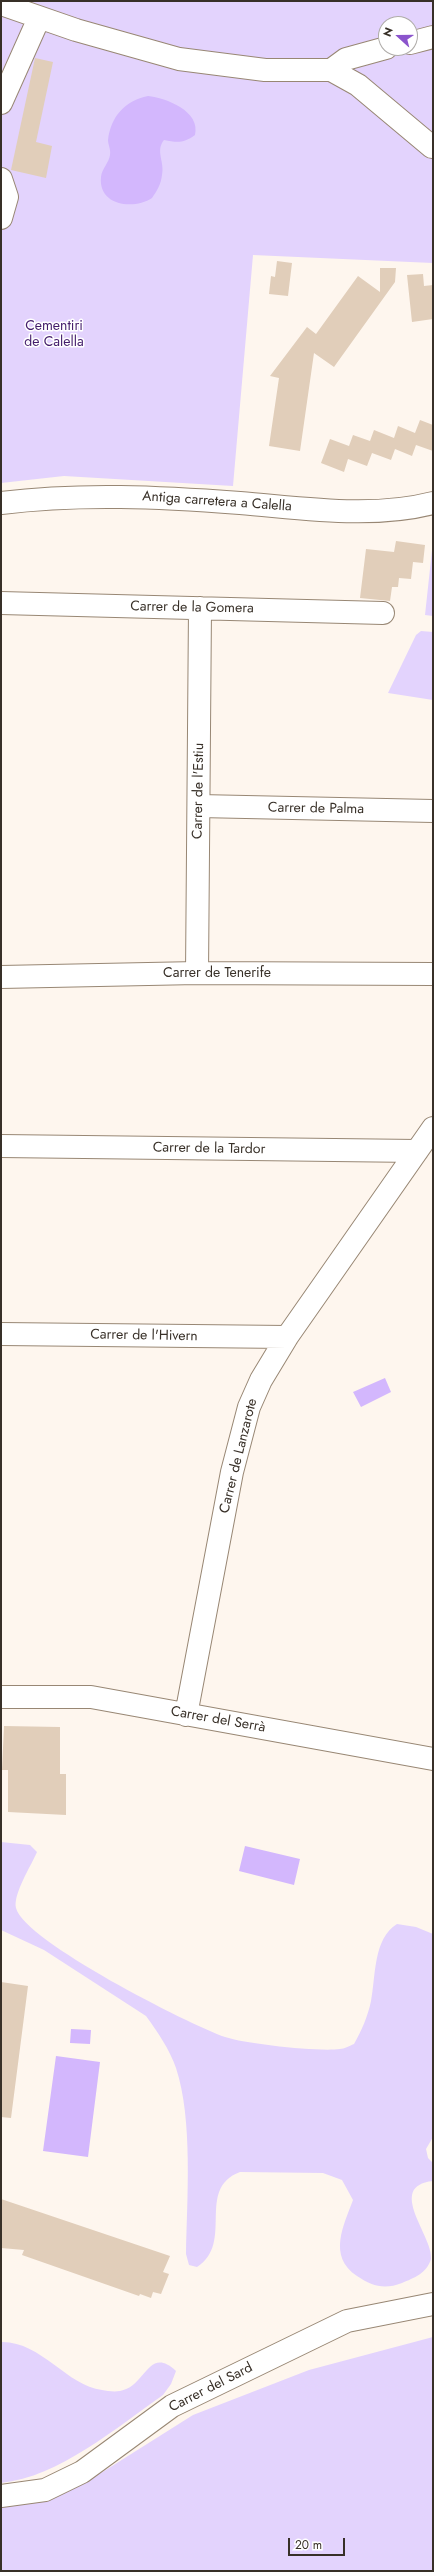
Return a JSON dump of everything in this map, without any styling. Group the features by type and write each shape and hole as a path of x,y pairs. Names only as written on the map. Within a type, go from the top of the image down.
{"street":[{"path":"1,4 39,18 179,59 265,70 331,70 358,85 432,147"},
{"path":"2,97 39,18"},
{"path":"418,41 433,37"},
{"path":"331,70 346,59 378,50"},
{"path":"1,179 7,197 1,218"},
{"name":"Antiga carretera a Calella","path":"1,503 82,496 134,496 370,511 413,508 433,503"},
{"name":"Carrer de la Gomera","path":"1,603 383,613"},
{"name":"Carrer de l'Estiu","path":"197,973 200,608"},
{"name":"Carrer de Palma","path":"199,806 433,811"},
{"name":"Carrer de Tenerife","path":"1,977 197,973 433,974"},
{"name":"Carrer de Lanzarote","path":"186,1715 232,1472 249,1407 261,1380 287,1337 433,1128"},
{"name":"Carrer de la Tardor","path":"1,1146 417,1151"},
{"name":"Carrer de l'Hivern","path":"1,1334 287,1337"},
{"name":"Carrer del Serrà","path":"1,1697 91,1697 433,1759"},
{"name":"Carrer del Sard","path":"1,2496 46,2490 82,2472 172,2406 347,2321 433,2304"}],"green space":[{"name":"Cementiri de Calella","path":"1,1 433,1 433,263 253,255 233,486 64,476 1,483"},
{"path":"433,541 433,616 425,615"},
{"path":"421,631 433,632 433,700 388,693 416,635"},
{"path":"1,1842 30,1845 37,1852 17,1895 16,1908 26,1923 76,1960 110,1980 146,2000 206,2029 235,2040 265,2045 330,2050 342,2049 354,2044 362,2029 368,2012 377,1959 380,1948 389,1931 397,1924 416,1927 433,1934 433,2137 426,2149 428,2158 433,2163 433,2181 419,2185 413,2192 412,2202 415,2214 430,2250 431,2259 423,2271 415,2277 396,2285 378,2286 357,2276 348,2268 342,2259 340,2240 353,2200 342,2180 323,2173 240,2172 227,2180 220,2191 217,2203 213,2244 208,2257 197,2267 189,2265 186,2254 188,2160 185,2111 176,2068 170,2054 146,2016 44,1950 1,1930"},
{"path":"433,2337 433,2571 1,2571 1,2496 82,2472 101,2473 193,2415 309,2370"},
{"path":"1,2342 15,2344 29,2349 77,2381 89,2387 104,2390 120,2391 129,2388 136,2383 153,2365 159,2363 167,2364 176,2371 171,2384 163,2395 86,2449 66,2461 44,2471 23,2479 1,2483"}],"shaded area":[{"path":"148,96 172,103 188,113 193,119 195,135 181,142 164,140 161,144 160,152 163,170 158,187 152,198 145,202 136,204 119,203 111,200 105,194 102,187 101,177 110,155 108,140 110,131 112,124 120,111 132,102"},
{"path":"385,1378 391,1392 361,1407 353,1392"},
{"path":"245,1846 300,1859 294,1885 239,1871"},
{"path":"71,2029 91,2030 90,2044 70,2043"},
{"path":"56,2056 100,2062 88,2157 43,2151"}],"building":[{"path":"35,58 53,62 36,142 52,146 46,178 11,170"},
{"path":"277,261 292,263 288,296 269,294 271,276 275,277"},
{"path":"380,268 396,268 395,282 334,367 314,353 300,451 269,446 279,378 270,376 307,327 316,334 358,276 380,292"},
{"path":"423,274 424,286 433,285 433,319 412,322 407,275"},
{"path":"420,420 433,425 433,451 416,445 412,456 395,449 391,460 372,453 367,466 348,459 344,472 321,463 330,439 349,446 353,435 370,441 374,430 394,438 398,426 415,433"},
{"path":"396,541 425,545 423,563 413,562 411,579 399,578 398,587 392,587 390,601 360,598 366,549 394,552"},
{"path":"4,1726 60,1727 60,1774 66,1774 66,1815 8,1812 8,1770 2,1770"},
{"path":"1,1982 28,1986 11,2118 1,2117"},
{"path":"1,2199 170,2256 163,2272 169,2274 161,2294 153,2292 151,2298 140,2294 139,2296 22,2255 24,2250 1,2248"}]}
